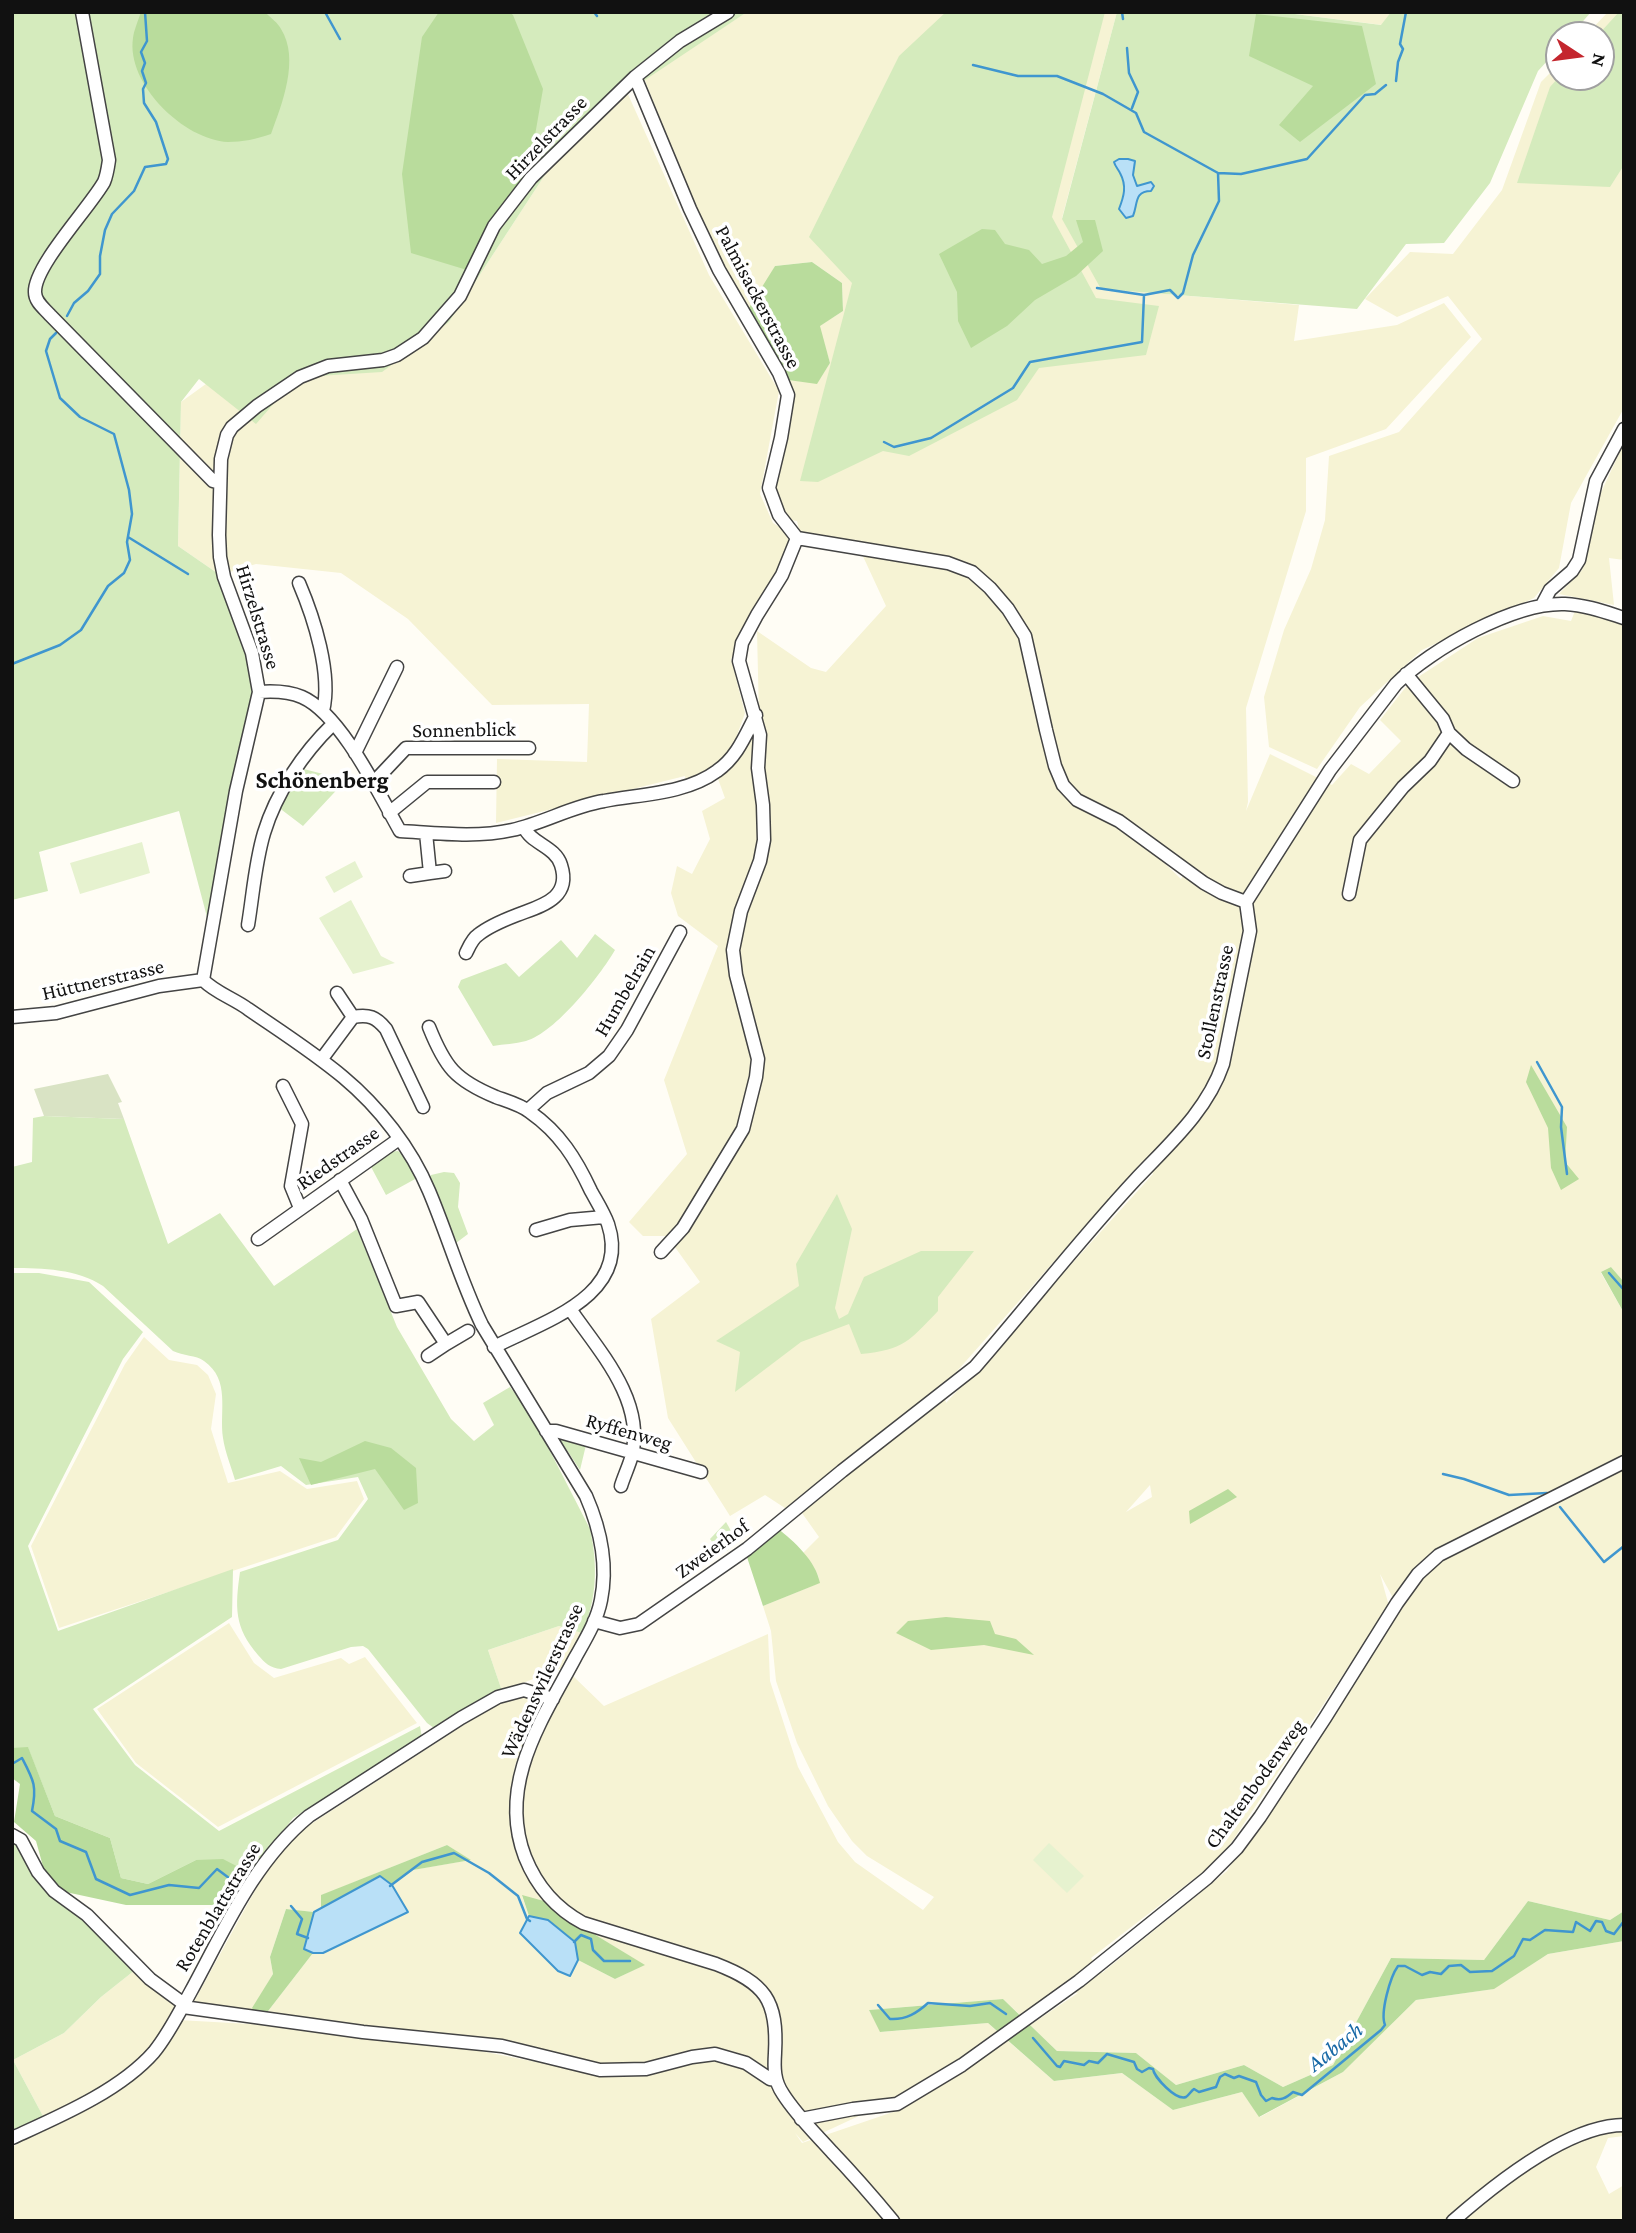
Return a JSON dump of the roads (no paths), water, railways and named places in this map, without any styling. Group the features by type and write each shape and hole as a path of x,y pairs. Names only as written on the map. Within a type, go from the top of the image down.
{"street":[{"path":"82,12 109,160 106,179 49,259 39,276 35,292 39,303 59,324 213,481 220,483"},
{"name":"Hirzelstrasse","path":"203,980 236,791 259,692 253,653 224,577 220,556 220,483 227,435 241,419 300,377 320,368 371,362 397,355 434,327 467,285 494,226 518,193 635,77 680,41 727,12"},
{"name":"Palmisackerstrasse","path":"635,77 719,271 779,373 788,395 769,488 779,515 797,538"},
{"path":"1542,606 1550,590 1572,571 1579,560 1596,481 1624,429"},
{"path":"661,1252 683,1228 743,1129 757,1077 758,1059 736,975 733,950 741,911 760,861 764,840 758,768 760,735 739,661 742,643 782,575 797,538 948,563 972,572 1008,609 1025,636 1055,766 1063,785 1077,800 1119,821 1205,883 1246,902 1330,770 1406,674 1479,629 1504,617 1542,606 1580,605 1624,618"},
{"path":"299,583 310,609 319,646 327,696 323,711"},
{"path":"355,753 397,667"},
{"path":"1406,674 1443,719 1449,733 1466,749 1513,781"},
{"path":"259,692 287,693 301,697 323,711 355,753 400,831 426,833 501,832 602,801 635,797 697,783 718,771 736,755 756,715"},
{"path":"248,925 263,836 272,810 305,756 333,724"},
{"path":"1349,894 1360,840 1430,761 1449,733"},
{"name":"Sonnenblick","path":"373,783 406,748 529,747"},
{"path":"389,813 427,782 494,782"},
{"path":"466,953 475,937 517,915 550,903 558,893 563,880 562,867 556,853 527,833 524,827"},
{"path":"426,833 430,873"},
{"path":"410,876 444,871"},
{"name":"Stollenstrasse","path":"842,1471 975,1367 1195,1114 1217,1082 1223,1064 1250,931 1246,902"},
{"name":"Humbelrain","path":"528,1110 547,1093 589,1073 610,1056 680,932"},
{"name":"Hüttnerstrasse","path":"12,1017 56,1013 159,986 203,980"},
{"name":"Wädenswilerstrasse","path":"203,980 247,1007 321,1060 371,1104 399,1139 429,1191 470,1301 494,1347 586,1496 599,1529 602,1590 594,1621 529,1746 517,1788 516,1820 520,1839 536,1879 557,1906 583,1923 716,1964 757,1987 766,1996 775,2014 776,2080"},
{"path":"337,992 353,1017"},
{"path":"321,1060 353,1017 365,1015 377,1018 386,1029 422,1107"},
{"path":"429,1027 439,1051 456,1075 471,1087 528,1110 555,1131 575,1157 608,1225 612,1250 608,1273 591,1295 570,1309 494,1347"},
{"name":"Riedstrasse","path":"283,1086 302,1124 291,1186 300,1208"},
{"name":"Riedstrasse","path":"258,1239 399,1139"},
{"path":"341,1180 361,1219 396,1306 418,1302 446,1344"},
{"path":"536,1230 570,1220 604,1217"},
{"path":"570,1309 617,1376 630,1405 634,1429 632,1454 621,1486"},
{"path":"428,1356 468,1331"},
{"name":"Ryffenweg","path":"546,1431 701,1472"},
{"name":"Chaltenbodenweg","path":"801,2119 897,2104 962,2065 1085,1977 1207,1878 1237,1847 1304,1751 1418,1574 1439,1555 1624,1462"},
{"name":"Zweierhof","path":"594,1621 620,1628 639,1624 747,1549 842,1471"},
{"name":"Rotenblattstrasse","path":"12,2138 67,2112 119,2082 154,2052 268,1857 288,1833 309,1816 498,1697 524,1690 553,1699"},
{"path":"12,1835 21,1840 38,1872 54,1891 87,1915 150,1979 183,2006 363,2032 502,2046 600,2070 646,2069 715,2054 746,2063 769,2079 776,2080 783,2095 801,2119 893,2221"},
{"path":"1452,2221 1482,2195 1536,2157 1597,2127 1624,2125"}],"water":[{"path":"1119,159 1135,161 1133,175 1137,186 1151,182 1154,186 1151,191 1139,196 1133,216 1126,218 1119,209 1124,187 1114,162"},
{"path":"380,1876 392,1885 408,1912 323,1953 304,1949 314,1912"},
{"path":"529,1916 548,1920 575,1942 578,1960 570,1976 558,1971 520,1933"}],"waterway":[{"path":"67,316 74,303 88,291 100,274 105,230 112,214 134,191 145,167 166,164 168,159 156,122 144,103 143,89 146,83 142,71 145,63 141,52 147,41 145,12"},
{"path":"325,12 340,39"},
{"path":"594,12 597,16"},
{"path":"1122,12 1123,19"},
{"path":"1396,81 1398,62 1403,49 1400,44 1406,12"},
{"path":"1127,48 1129,73 1138,92 1132,108"},
{"path":"973,65 1018,76 1057,76 1103,94 1136,113 1144,132 1218,173 1241,174 1307,159 1365,95 1375,94 1386,85"},
{"path":"884,442 894,447 931,438 1013,388 1030,362 1142,342 1144,295 1170,290 1178,298 1183,293 1193,255 1219,201 1218,173"},
{"path":"1097,288 1144,295"},
{"path":"12,664 60,645 81,630 108,586 124,573 130,560 127,542 132,514 129,490 114,434 80,417 60,398 46,351 50,339 56,333"},
{"path":"128,537 188,574"},
{"path":"1537,1062 1562,1107 1561,1127 1567,1174"},
{"path":"1609,1273 1624,1290"},
{"path":"1443,1474 1509,1495 1547,1493"},
{"path":"1560,1507 1604,1562 1624,1546"},
{"path":"12,1764 22,1758 33,1784 32,1811 56,1829 60,1841 86,1852 96,1879 130,1895 169,1885 199,1888 217,1869 237,1884"},
{"path":"390,1886 422,1862 454,1853 489,1873 518,1896 530,1921"},
{"path":"291,1906 302,1919 297,1934 308,1938"},
{"name":"Aabach","path":"1033,2038 1057,2066 1060,2067 1064,2061 1084,2065 1089,2061 1098,2063 1107,2054 1134,2062 1142,2072 1153,2069 1166,2088 1182,2097 1186,2097 1194,2089 1199,2092 1216,2087 1220,2077 1225,2074 1256,2082 1266,2101 1283,2098 1293,2092 1302,2095 1385,2025 1387,1995 1398,1966 1405,1966 1422,1975 1430,1972 1441,1974 1449,1966 1461,1965 1470,1972 1492,1971 1514,1956 1523,1939 1530,1940 1545,1930 1573,1932 1576,1922 1590,1931 1596,1921 1602,1922 1606,1931 1614,1934 1624,1921"},
{"path":"574,1942 581,1935 591,1939 593,1950 604,1961 630,1961"},
{"name":"Aabach","path":"878,2005 890,2019 911,2015 928,2003 970,2006 990,2003 1006,2014"}],"district":[{"name":"Schönenberg","path":"322,781"}]}
